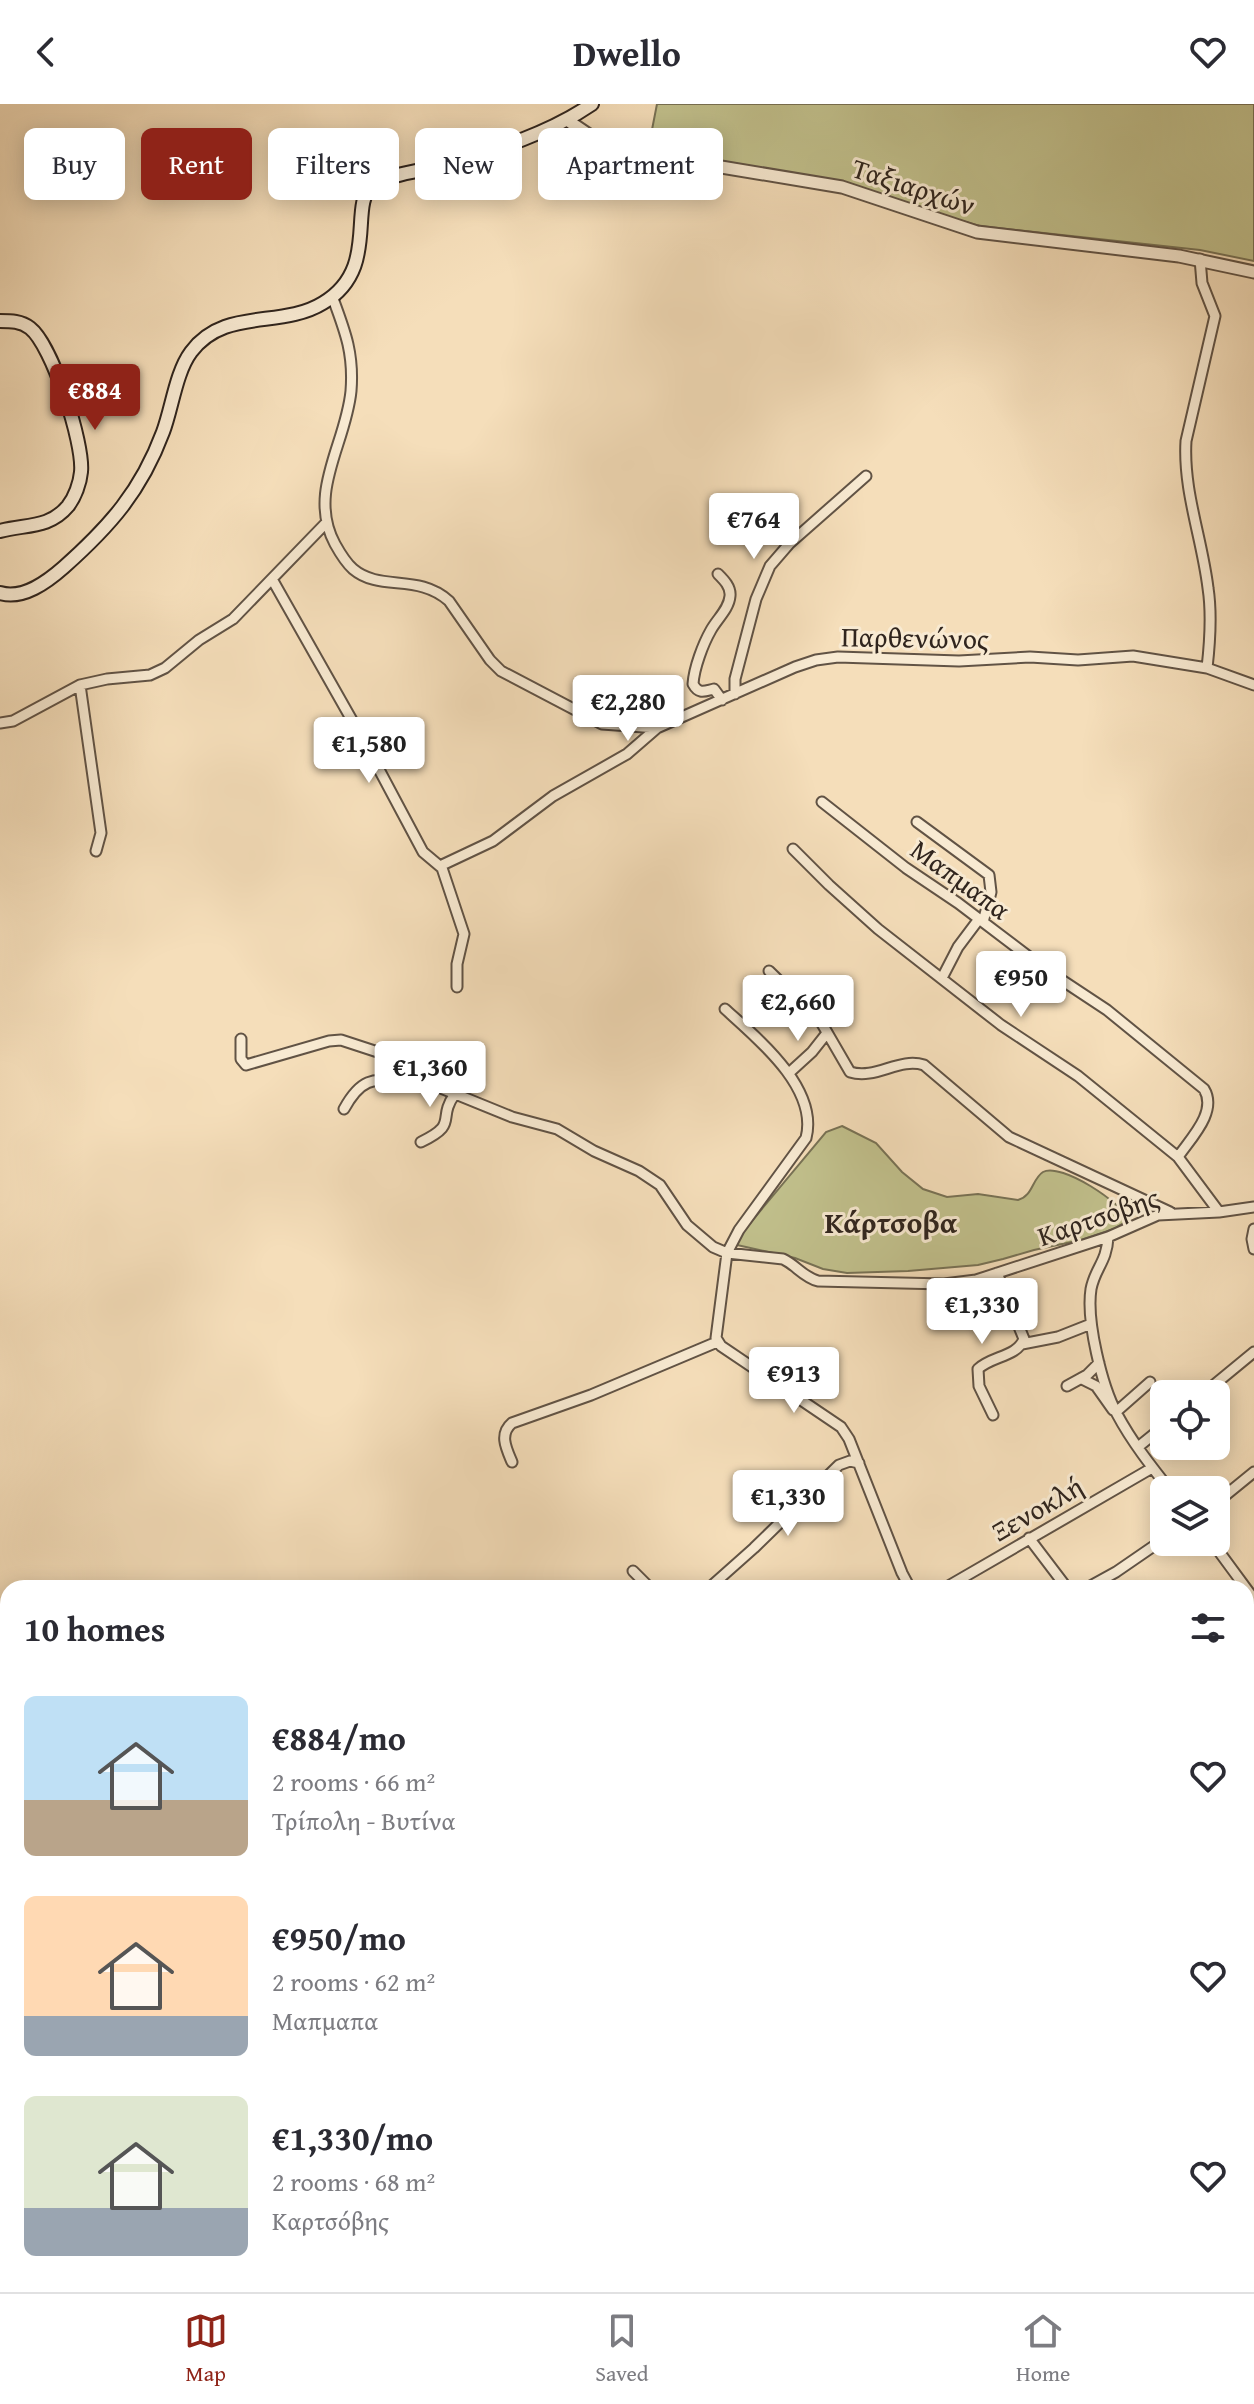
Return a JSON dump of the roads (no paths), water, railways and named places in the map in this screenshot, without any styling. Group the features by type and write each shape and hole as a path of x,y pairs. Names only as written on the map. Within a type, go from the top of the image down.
{"main road":[{"path":"0,593 20,594 41,583 58,572 113,521 148,466 163,432 187,358 207,335 230,324 290,315 313,308 345,284 355,267 361,245 364,202 374,184 458,161 567,120 592,104"},
{"path":"0,321 27,326 40,339 75,427 81,462 73,498 62,511 43,524 0,531"}],"street":[{"name":"Ταξιαρχών","path":"567,120 595,139 619,150 842,187 967,230 1200,259 1254,272"},
{"path":"1200,259 1202,283 1215,316 1186,441 1185,459 1188,490 1209,589 1207,668"},
{"name":"Παρθενώνος","path":"332,296 350,345 352,368 348,412 324,494 326,523 347,563 362,576 424,586 439,593 449,601 490,660 512,679 594,721 615,726 657,728 803,664 838,657 967,661 1133,656 1207,668 1254,685"},
{"path":"735,694 735,679 756,599 770,566 789,544 866,476"},
{"path":"0,723 13,721 80,685 157,673 199,640 233,619 326,523"},
{"path":"718,574 728,586 730,596 726,608 710,631 693,684 705,693 714,689 722,700"},
{"path":"272,579 423,852 440,866 464,934 457,964 457,987"},
{"path":"80,685 101,833 96,851"},
{"path":"440,866 493,841 553,796 627,754 657,728"},
{"name":"Μαπμαπα","path":"822,802 906,868 1107,1010 1204,1089 1208,1097 1207,1112 1178,1157"},
{"path":"917,822 989,875 991,892 981,920 958,947 942,978"},
{"path":"793,849 870,922 1001,1025 1078,1076 1178,1157 1219,1212"},
{"path":"769,971 806,1005 850,1072 864,1074 911,1063 924,1065 1009,1137 1170,1212"},
{"path":"725,1009 789,1073 803,1102 807,1124 806,1138 739,1230 727,1253 715,1333 717,1342 841,1427 859,1463 904,1580"},
{"path":"789,1073 827,1033"},
{"path":"241,1039 241,1059 246,1065 341,1040 396,1058 426,1082 520,1120 557,1129 594,1151 639,1171 660,1185 687,1225 706,1242 727,1253"},
{"path":"344,1109 356,1089 367,1081 426,1082"},
{"path":"421,1142 444,1128 447,1107 455,1094"},
{"name":"Καρτσόβης","path":"727,1253 783,1259 802,1275 828,1282 944,1284 976,1280 1108,1237 1170,1212 1219,1212 1254,1207"},
{"path":"1254,1229 1254,1249"},
{"path":"1108,1237 1106,1259 1092,1288 1091,1324 1099,1363 1116,1412 1159,1476"},
{"path":"997,1273 1022,1331 1022,1344"},
{"path":"993,1415 979,1386 978,1369 1022,1344 1058,1337 1091,1324"},
{"path":"512,1462 504,1436 512,1423 685,1358 717,1342"},
{"path":"1220,1380 1254,1352"},
{"path":"1067,1386 1082,1379 1099,1363"},
{"path":"1082,1379 1096,1386 1109,1408 1116,1412"},
{"path":"1116,1412 1150,1382"},
{"path":"1138,1447 1150,1437"},
{"path":"718,1580 839,1465 850,1461 859,1463"},
{"name":"Ξενοκλή","path":"958,1580 1152,1468"},
{"path":"1230,1492 1254,1472"},
{"path":"1029,1538 1061,1580"},
{"path":"1102,1580 1150,1549"},
{"path":"1222,1556 1240,1580"},
{"path":"633,1571 642,1580"},
{"path":"1254,1659 1254,1744"}],"district":[{"name":"Κάρτσοβα","path":"891,1222"}]}
